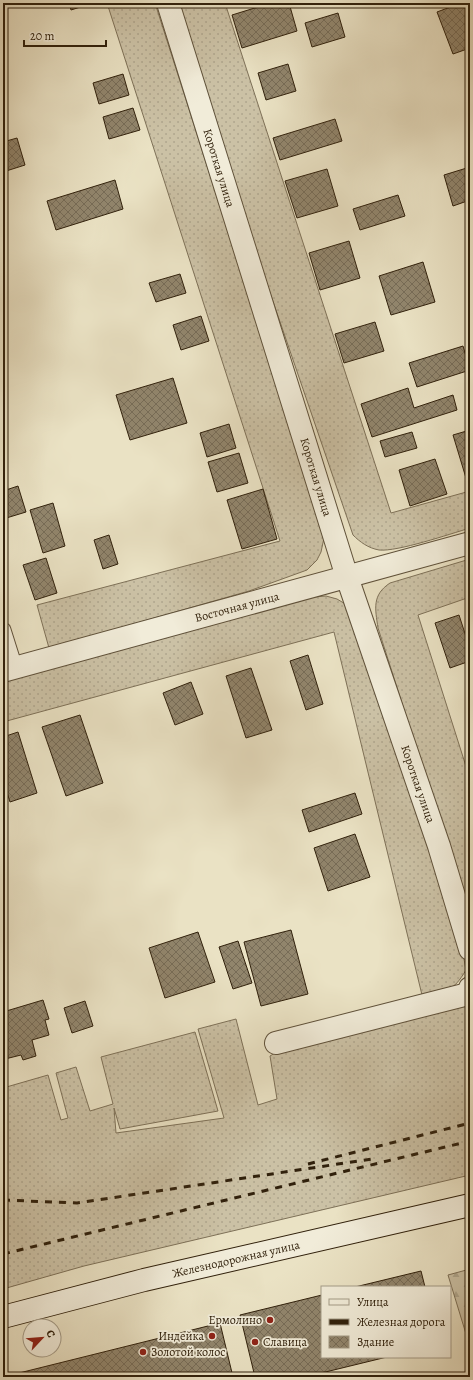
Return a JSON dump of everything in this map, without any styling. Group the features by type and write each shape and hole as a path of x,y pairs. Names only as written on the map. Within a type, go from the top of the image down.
{"street":[{"name":"Короткая улица","path":"168,3 347,577 439,846 470,949"},
{"name":"Восточная улица","path":"9,669 470,543"},
{"path":"276,1043 468,994 470,988"},
{"name":"Железнодорожная улица","path":"3,1317 144,1280 470,1206"}],"lane":[{"path":"3,630 9,669"}],"green space":[{"path":"107,3 155,3 323,529 324,538 321,552 317,560 307,570 249,591 49,648 37,605 280,541"},
{"path":"178,3 225,3 391,513 470,491 470,528 424,542 387,550 371,548 353,535 227,167"},
{"path":"470,559 470,597 418,615 470,779 470,895 464,897 378,628 376,602 380,592 390,583"},
{"path":"326,596 337,599 347,605 459,932 466,970 453,987 443,992 422,995 334,632 3,722 3,682 314,597"},
{"path":"470,1002 470,1175 84,1266 3,1289 3,1088 48,1075 61,1120 68,1118 56,1073 76,1067 90,1111 113,1104 101,1057 195,1032 218,1111 120,1129 114,1108 116,1133 224,1118 198,1029 236,1019 258,1105 277,1099 270,1056 294,1041"},
{"path":"470,1269 470,1347 448,1275"}],"building":[{"path":"69,3 93,3 71,10"},
{"path":"271,3 289,3 297,31 242,48 232,15"},
{"path":"461,3 470,3 470,48 453,54 437,12"},
{"path":"338,13 345,37 312,47 305,23"},
{"path":"288,64 296,91 266,100 258,73"},
{"path":"123,74 129,95 99,104 93,83"},
{"path":"133,108 140,130 109,139 103,117"},
{"path":"335,119 342,141 280,160 273,138"},
{"path":"17,138 25,165 3,172 3,142"},
{"path":"470,167 470,200 453,206 444,175"},
{"path":"327,169 338,206 297,218 285,181"},
{"path":"115,180 123,209 56,230 47,201"},
{"path":"398,195 405,216 360,230 353,209"},
{"path":"349,241 360,278 320,290 309,253"},
{"path":"423,262 435,302 391,315 379,276"},
{"path":"180,274 186,293 156,302 149,283"},
{"path":"201,316 209,341 181,350 173,325"},
{"path":"375,322 384,351 344,363 335,334"},
{"path":"463,346 470,370 417,387 409,363"},
{"path":"173,378 187,423 130,440 116,395"},
{"path":"408,388 414,408 453,395 457,410 372,437 361,404"},
{"path":"229,424 236,448 207,457 200,433"},
{"path":"470,430 470,487 469,488 453,435"},
{"path":"412,432 417,448 385,457 380,441"},
{"path":"239,453 248,483 217,492 208,462"},
{"path":"435,459 447,494 410,506 399,470"},
{"path":"18,486 26,512 3,519 3,491"},
{"path":"263,489 277,539 242,549 227,500"},
{"path":"53,503 65,546 43,553 30,510"},
{"path":"109,535 118,564 103,569 94,540"},
{"path":"46,558 57,593 35,600 23,565"},
{"path":"459,615 470,649 470,661 450,668 435,623"},
{"path":"308,655 323,704 306,710 290,661"},
{"path":"251,668 272,730 246,738 226,676"},
{"path":"191,682 203,714 175,725 163,693"},
{"path":"80,715 103,783 66,796 42,727"},
{"path":"18,732 37,793 10,802 3,779 3,737"},
{"path":"355,793 362,814 309,832 302,810"},
{"path":"355,834 370,877 328,891 314,848"},
{"path":"291,930 308,994 261,1006 244,942"},
{"path":"198,932 215,982 165,998 149,948"},
{"path":"238,941 252,983 233,989 219,947"},
{"path":"43,1000 49,1019 45,1020 49,1035 32,1040 36,1056 23,1060 21,1055 5,1059 3,1053 3,1012"},
{"path":"85,1001 93,1026 72,1033 64,1008"},
{"path":"421,1271 425,1286 359,1286"},
{"path":"321,1295 321,1358 383,1358 305,1377 255,1377 240,1315"},
{"path":"220,1323 233,1377 3,1377"}],"railway":[{"path":"308,1164 470,1123"},
{"path":"3,1254 470,1141"},
{"path":"3,1200 77,1203 372,1159"}],"place":[{"name":"Ермолино","path":"270,1320"},
{"name":"Индейка","path":"212,1336"},
{"name":"Славица","path":"255,1342"},
{"name":"Золотой колос","path":"143,1352"}]}
